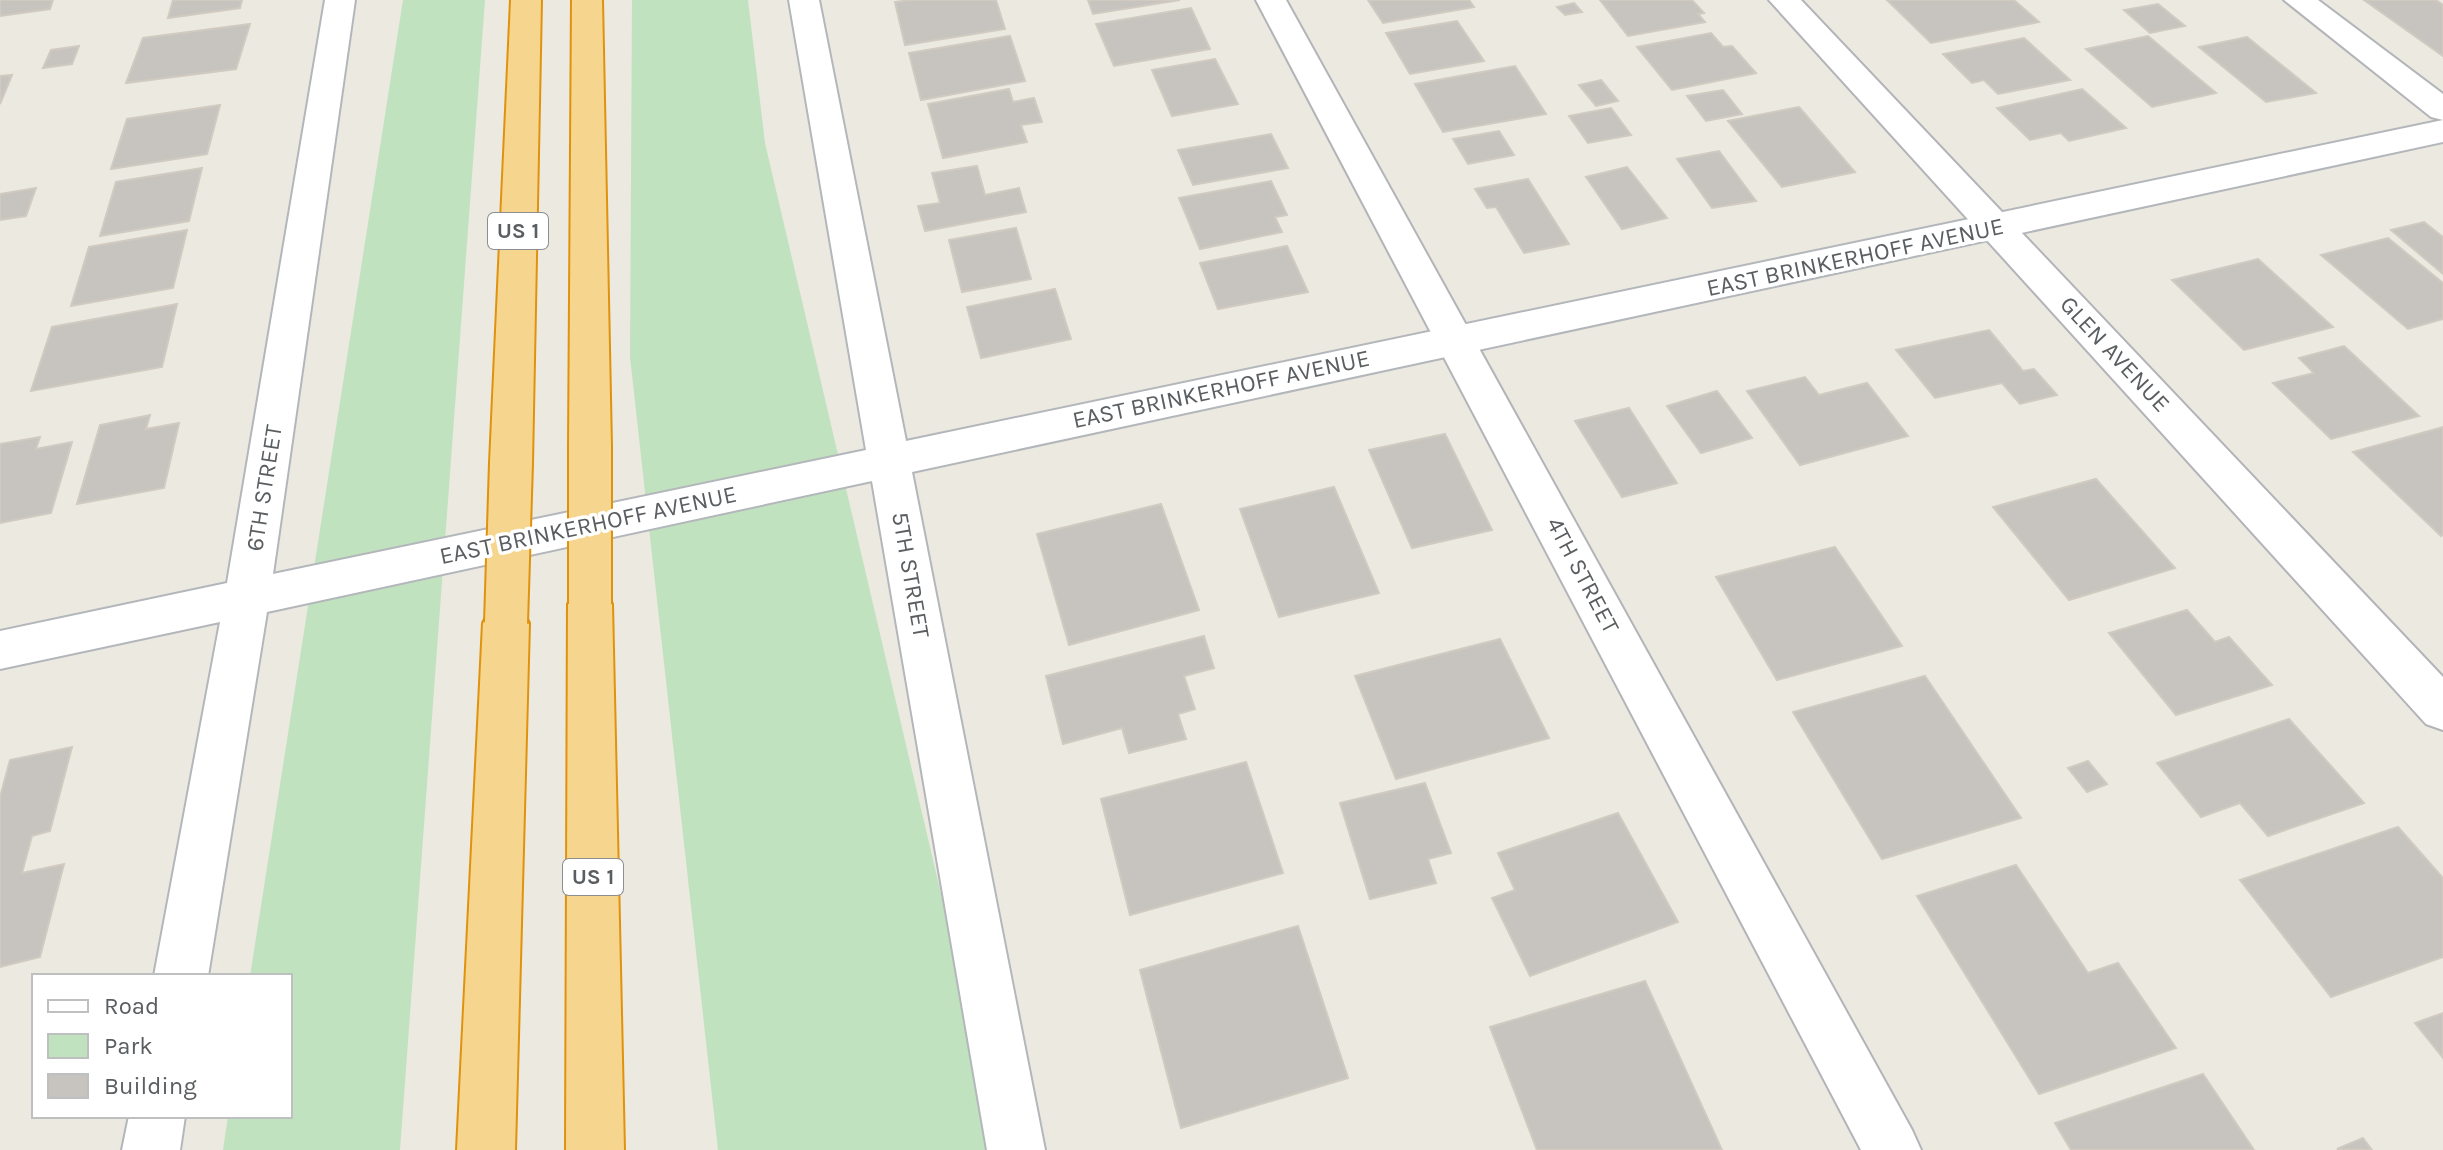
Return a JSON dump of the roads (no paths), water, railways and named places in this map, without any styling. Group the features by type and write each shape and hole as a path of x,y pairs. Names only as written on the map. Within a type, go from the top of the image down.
{"highway":[{"name":"US 1","path":"486,1150 526,0"},
{"name":"US 1","path":"587,0 595,1150"}],"street":[{"name":"6TH STREET","path":"181,974 247,599 340,0"},
{"name":"5TH STREET","path":"804,0 1016,1150"},
{"name":"4TH STREET","path":"1271,0 1892,1150"},
{"name":"GLEN AVENUE","path":"1784,0 2443,709"},
{"path":"2299,0 2443,110"},
{"name":"EAST BRINKERHOFF AVENUE","path":"0,650 2443,131"},
{"path":"151,1150 157,1118"}]}
